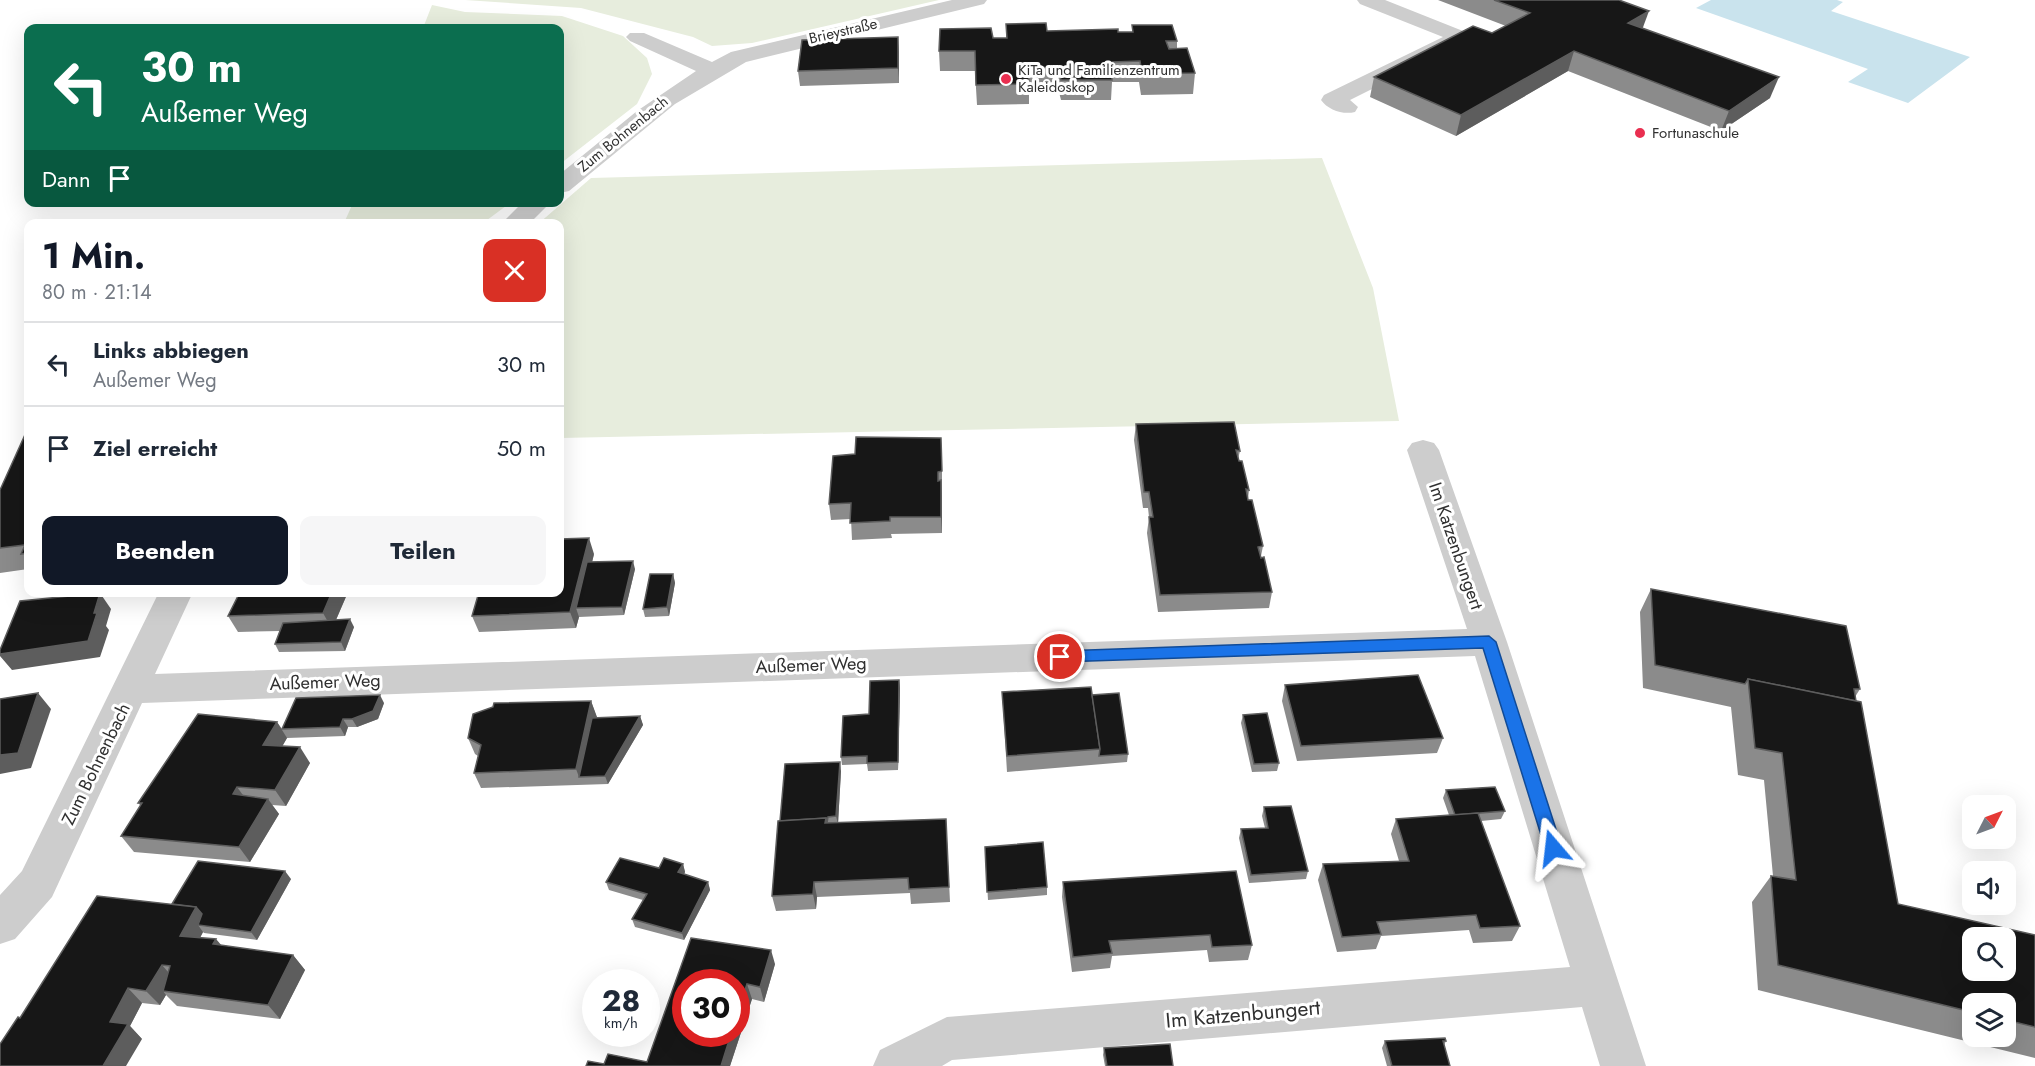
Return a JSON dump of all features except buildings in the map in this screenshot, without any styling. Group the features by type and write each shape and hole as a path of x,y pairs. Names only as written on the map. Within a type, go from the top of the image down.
{"street":[{"name":"Brieystraße","path":"711,70 762,50 912,23 977,0"},
{"path":"1347,107 1332,100 1461,37 1367,0"},
{"path":"638,37 711,70"},
{"name":"Zum Bohnenbach","path":"564,183 659,102 711,70"},
{"path":"519,219 533,207"},
{"name":"Im Katzenbungert","path":"1423,450 1489,642 1623,1066"},
{"name":"Zum Bohnenbach","path":"0,925 37,884 133,688 174,597"},
{"name":"Außemer Weg","path":"133,688 1489,642"},
{"name":"Im Katzenbungert","path":"896,1066 947,1039 1596,985"}],"green space":[{"path":"465,0 939,0 752,43 712,46 693,37 581,8"},
{"path":"432,5 465,12 562,16 623,36 647,58 652,74 637,104 564,161 564,24 425,24"},
{"path":"1322,158 1373,288 1399,421 564,438 564,219 544,219 558,207 564,207 564,201 591,178"},
{"path":"351,207 505,207 488,219 346,219"}],"water":[{"path":"1711,0 1837,0 1843,2 1831,11 1970,57 1908,103 1848,82 1868,69 1696,8"}],"place":[{"name":"KiTa und Familienzentrum Kaleidoskop","path":"1006,79"},
{"name":"Fortunaschule","path":"1640,133"}],"route":[{"path":"1060,657 1489,642 1553,848"}]}
